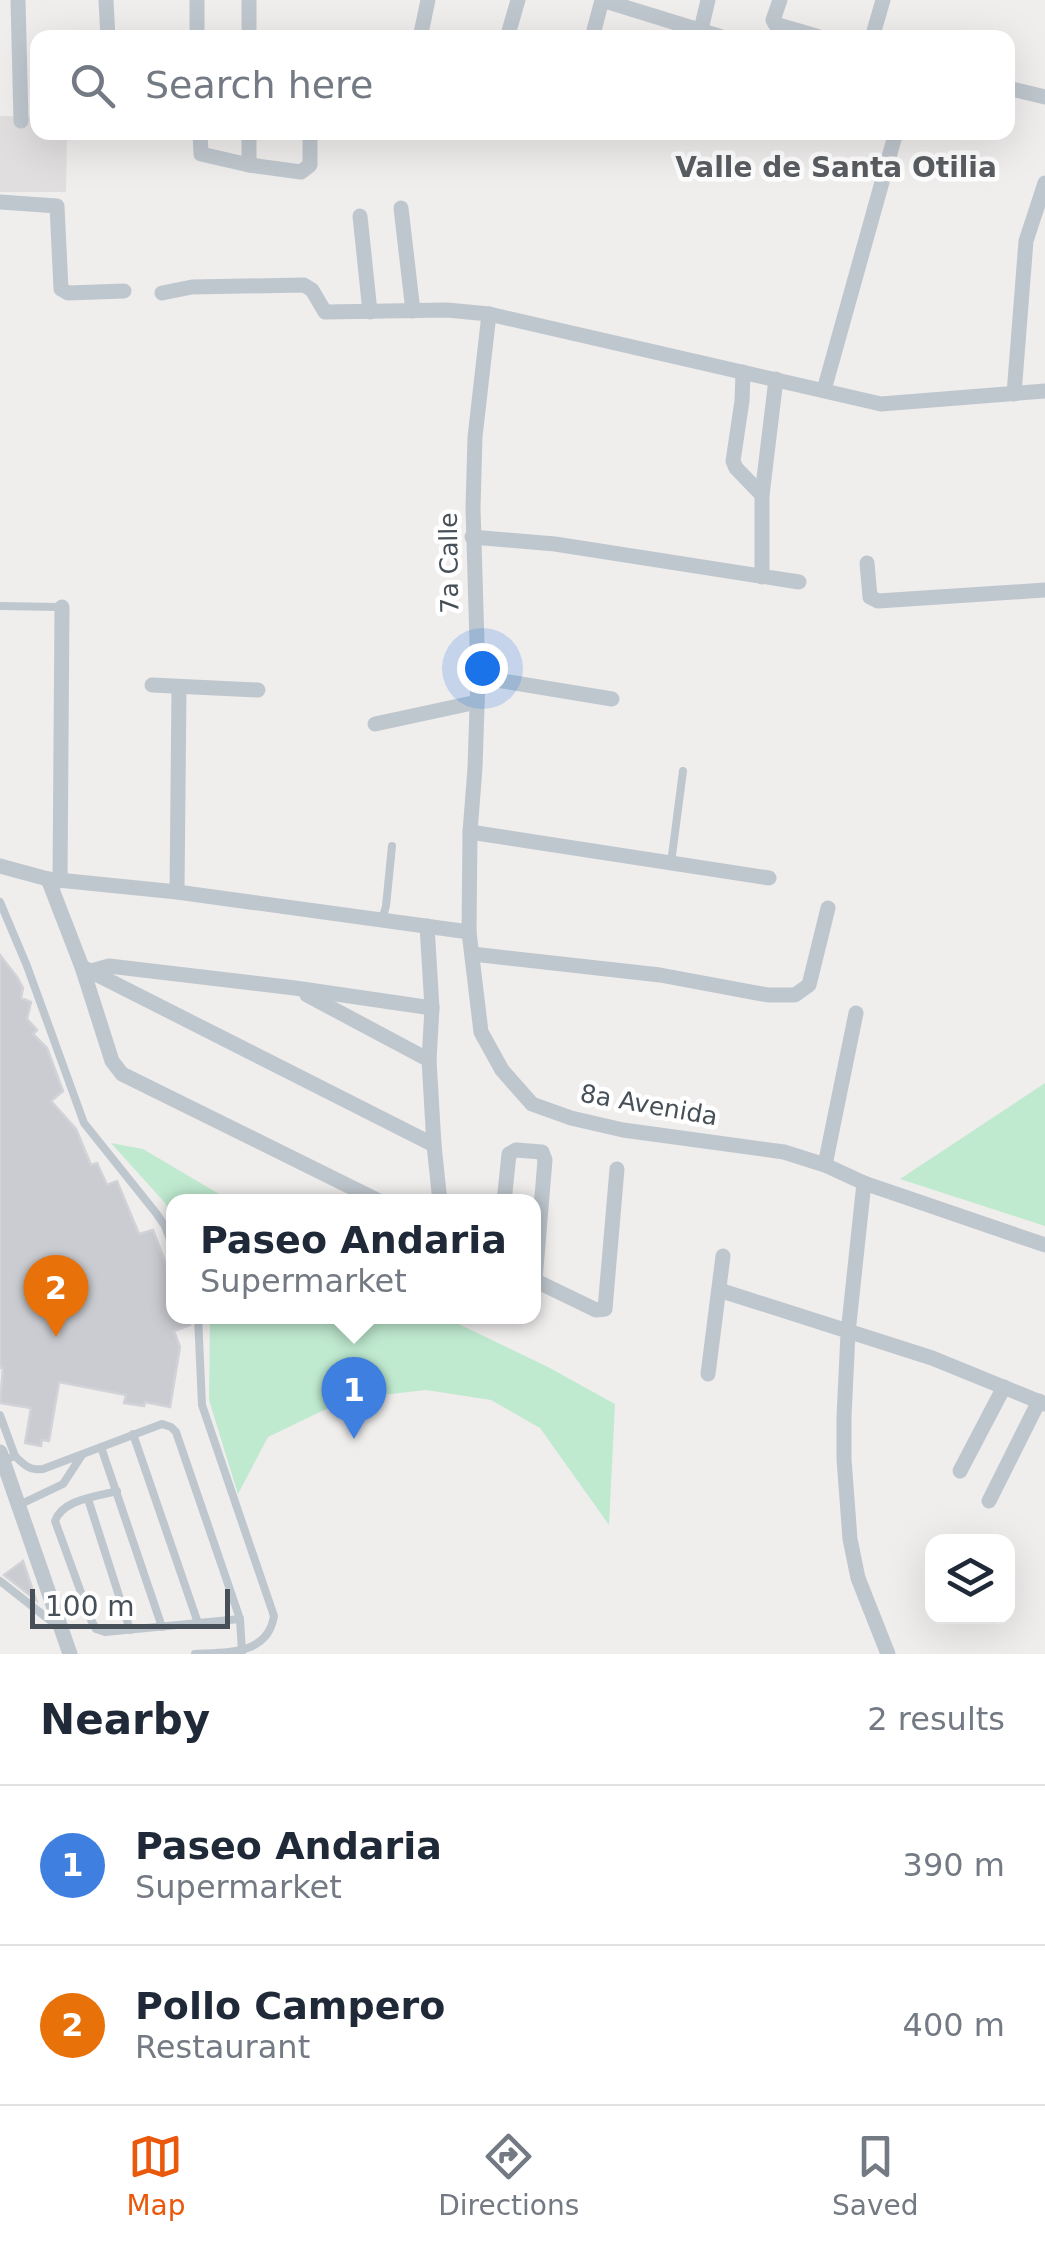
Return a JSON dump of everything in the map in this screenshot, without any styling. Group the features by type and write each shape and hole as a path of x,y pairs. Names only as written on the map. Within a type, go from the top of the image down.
{"street":[{"path":"18,0 21,121"},
{"path":"106,0 108,30"},
{"path":"197,0 198,30"},
{"path":"248,0 249,30"},
{"path":"422,30 428,0"},
{"path":"509,30 518,0"},
{"path":"594,30 602,0 688,30"},
{"path":"701,30 708,0"},
{"path":"780,0 774,24 795,30"},
{"path":"874,30 882,0"},
{"path":"1015,90 1045,97"},
{"path":"200,140 201,154 301,172 310,165 310,140"},
{"path":"249,140 249,165"},
{"path":"824,390 894,140"},
{"path":"1014,394 1026,240 1045,183"},
{"path":"0,202 58,206 62,288 68,293 124,291"},
{"path":"401,208 413,311"},
{"path":"360,216 370,312"},
{"path":"162,294 192,288 304,285 312,290 325,312 447,310 489,314 881,404 1045,391"},
{"name":"7a Calle","path":"469,932 478,677 472,537 475,437 489,314"},
{"path":"743,372 733,461 762,494"},
{"path":"762,577 762,494 776,379"},
{"path":"472,537 555,544 799,582"},
{"path":"867,563 870,597 878,600 1045,590"},
{"path":"62,607 54,880 87,969 112,1061 122,1074 364,1194"},
{"path":"478,677 612,699"},
{"path":"152,686 258,690"},
{"path":"177,892 179,686"},
{"path":"375,724 477,702"},
{"path":"470,832 769,878"},
{"path":"0,866 54,880 177,892 469,932"},
{"path":"472,954 660,975 768,996 795,995 809,985 828,908"},
{"path":"426,926 432,1008 429,1060 439,1194"},
{"name":"8a Avenida","path":"469,932 481,1032 502,1070 532,1104 622,1130 784,1152 1045,1245"},
{"path":"87,969 110,966 295,988 339,1003 429,1060"},
{"path":"87,969 434,1145"},
{"path":"339,1003 432,1008"},
{"path":"826,1165 856,1013"},
{"path":"505,1194 509,1154 516,1150 542,1152 545,1160 541,1208"},
{"path":"541,1283 596,1310 605,1310 618,1169"},
{"path":"864,1183 848,1332 844,1417 850,1539 858,1578 888,1654"},
{"path":"708,1374 723,1256"},
{"path":"719,1290 932,1358 1042,1403 989,1501"},
{"path":"960,1471 1004,1387"},
{"path":"6,1456 18,1505 70,1654"}],"lane":[{"path":"0,606 62,607"},
{"path":"671,863 683,771"},
{"path":"382,920 392,846"},
{"path":"0,902 4,921 27,966 84,1123 166,1226"},
{"path":"196,1654 242,1652 262,1645 273,1627 274,1616 202,1405 198,1324"},
{"path":"0,1416 6,1456 35,1470 162,1424 171,1427 176,1432 240,1619 242,1652"},
{"path":"133,1434 198,1623"},
{"path":"101,1447 162,1627"},
{"path":"18,1505 63,1484 82,1455"},
{"path":"117,1491 65,1506 55,1521 96,1628 105,1632 240,1619"},
{"path":"88,1499 130,1630"},
{"path":"0,1582 61,1629"}],"shaded area":[{"path":"0,116 30,117 30,140 67,140 66,192 0,192"}],"green space":[{"path":"1045,1083 1045,1226 900,1179"},
{"path":"111,1143 143,1149 219,1194 166,1194 166,1204"},
{"path":"210,1324 459,1324 615,1404 609,1525 540,1428 491,1400 426,1390 347,1399 268,1437 238,1494 209,1400"}],"building":[{"path":"0,955 23,988 21,998 31,1002 27,1019 37,1030 33,1034 47,1048 63,1091 51,1101 76,1129 91,1165 97,1163 107,1185 117,1181 139,1234 153,1230 166,1264 166,1324 190,1325 174,1331 180,1347 170,1407 124,1403 126,1395 59,1382 49,1441 42,1440 41,1446 25,1443 31,1408 0,1403"},
{"path":"23,1561 36,1600 4,1575"}],"place":[{"name":"Pollo Campero","path":"56,1337"},
{"name":"Paseo Andaria","path":"354,1439"}],"district":[{"name":"Valle de Santa Otilia","path":"836,167"}]}
